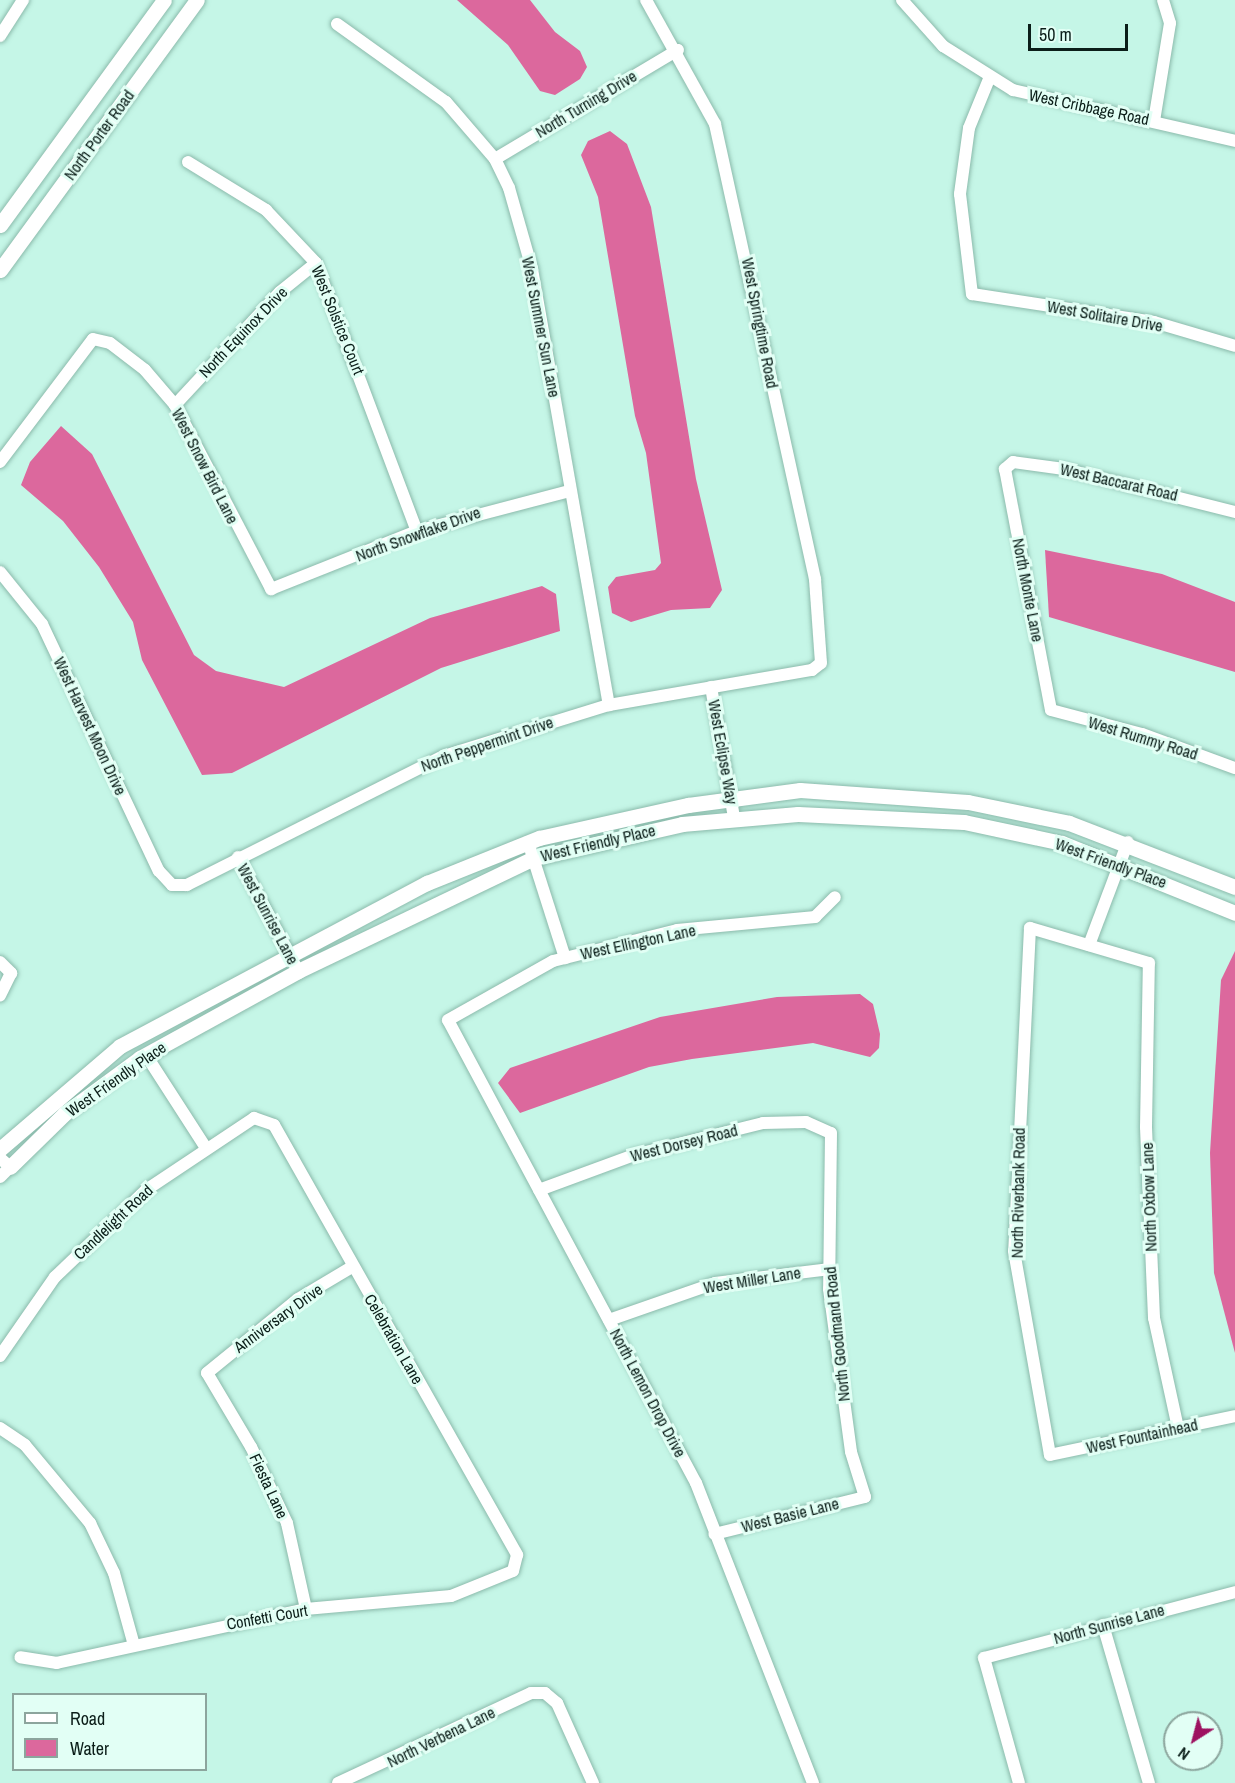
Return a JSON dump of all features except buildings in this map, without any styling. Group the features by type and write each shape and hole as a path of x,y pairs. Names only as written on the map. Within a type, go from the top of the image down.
{"street":[{"name":"North Porter Road","path":"0,225 164,0"},
{"name":"North Porter Road","path":"0,270 197,0"},
{"name":"West Springtime Road","path":"646,0 678,50 715,124 738,217 814,579 821,663"},
{"name":"West Cribbage Road","path":"902,0 943,46 989,78 1049,102 1154,121 1235,141"},
{"path":"1154,121 1170,23 1163,0"},
{"path":"0,36 24,1"},
{"name":"West Summer Sun Lane","path":"337,24 446,102 495,159 532,269 569,490 609,705"},
{"name":"North Turning Drive","path":"495,159 678,50"},
{"name":"West Solitaire Drive","path":"989,78 969,128 960,194 972,294 1154,322 1235,346"},
{"name":"West Solstice Court","path":"188,162 266,210 316,263 417,531"},
{"name":"North Equinox Drive","path":"175,405 280,292 316,263"},
{"name":"West Snow Bird Lane","path":"0,462 93,339 110,343 145,370 175,405 271,589"},
{"name":"West Baccarat Road","path":"1005,469 1013,462 1064,469 1235,512"},
{"name":"North Monte Lane","path":"1005,469 1051,710"},
{"name":"North Snowflake Drive","path":"271,589 417,531 569,490"},
{"name":"West Harvest Moon Drive","path":"0,572 42,624 159,871 172,885"},
{"name":"North Peppermint Drive","path":"172,885 187,885 238,857 444,756 609,705 812,670 821,663"},
{"name":"West Eclipse Way","path":"711,687 734,818"},
{"name":"West Rummy Road","path":"1051,710 1142,734 1235,768"},
{"name":"West Friendly Place","path":"0,1149 120,1046 290,952 427,883 528,842 732,797 852,791 968,802 1069,823 1128,842 1235,887"},
{"name":"West Friendly Place","path":"3,1167 65,1113 146,1055 298,971 534,858 682,824 734,818 870,814 964,822 1062,843 1121,863 1235,913"},
{"path":"528,842 565,958"},
{"path":"1089,945 1128,842"},
{"name":"West Sunrise Lane","path":"238,857 298,971"},
{"name":"West Ellington Lane","path":"448,1020 565,958 677,930 815,917 835,897"},
{"name":"North Riverbank Road","path":"1050,1455 1014,1251 1030,928 1089,945"},
{"name":"North Oxbow Lane","path":"1089,945 1149,963 1146,1127 1154,1318 1178,1428"},
{"path":"0,962 11,973 0,996"},
{"name":"North Lemon Drop Drive","path":"448,1020 696,1483 813,1783"},
{"path":"146,1055 206,1148"},
{"name":"Candlelight Road","path":"0,1356 55,1277 97,1234 206,1148 254,1118"},
{"name":"Celebration Lane","path":"254,1118 274,1125 352,1267 517,1555 513,1571"},
{"name":"West Dorsey Road","path":"539,1190 634,1155 763,1123 806,1122 831,1133"},
{"name":"North Goodmand Road","path":"831,1133 830,1269 851,1452 865,1497"},
{"name":"Anniversary Drive","path":"207,1374 297,1299 352,1267"},
{"name":"West Miller Lane","path":"609,1320 715,1283 830,1269"},
{"name":"Fiesta Lane","path":"207,1374 251,1447 287,1523 306,1609"},
{"name":"West Fountainhead","path":"1050,1455 1235,1416"},
{"path":"0,1428 25,1445 90,1523 114,1573 134,1646"},
{"name":"West Basie Lane","path":"714,1534 865,1497"},
{"name":"Confetti Court","path":"20,1657 57,1663 306,1609 451,1596 513,1571"},
{"name":"North Sunrise Lane","path":"1019,1783 984,1658 1234,1590"},
{"path":"1103,1625 1149,1783"},
{"name":"North Verbena Lane","path":"338,1783 362,1780 531,1693 545,1693 557,1703 593,1783"}],"water":[{"path":"457,0 530,0 555,32 580,51 587,67 580,79 555,95 540,91 508,45"},
{"path":"610,131 627,144 651,207 696,479 722,590 710,608 671,610 631,622 612,613 608,587 616,577 655,570 661,563 646,453 635,416 598,197 581,155 588,141"},
{"path":"61,426 92,454 194,655 216,671 284,687 430,618 542,586 556,594 560,631 441,668 232,773 202,775 142,660 133,622 99,567 63,521 21,485 30,462"},
{"path":"1045,550 1162,574 1235,602 1235,672 1049,617"},
{"path":"1235,951 1235,1353 1214,1273 1210,1153 1221,980"},
{"path":"860,994 873,1004 880,1034 879,1048 870,1057 813,1043 692,1059 649,1067 520,1113 498,1083 510,1068 660,1017 777,997"}]}
